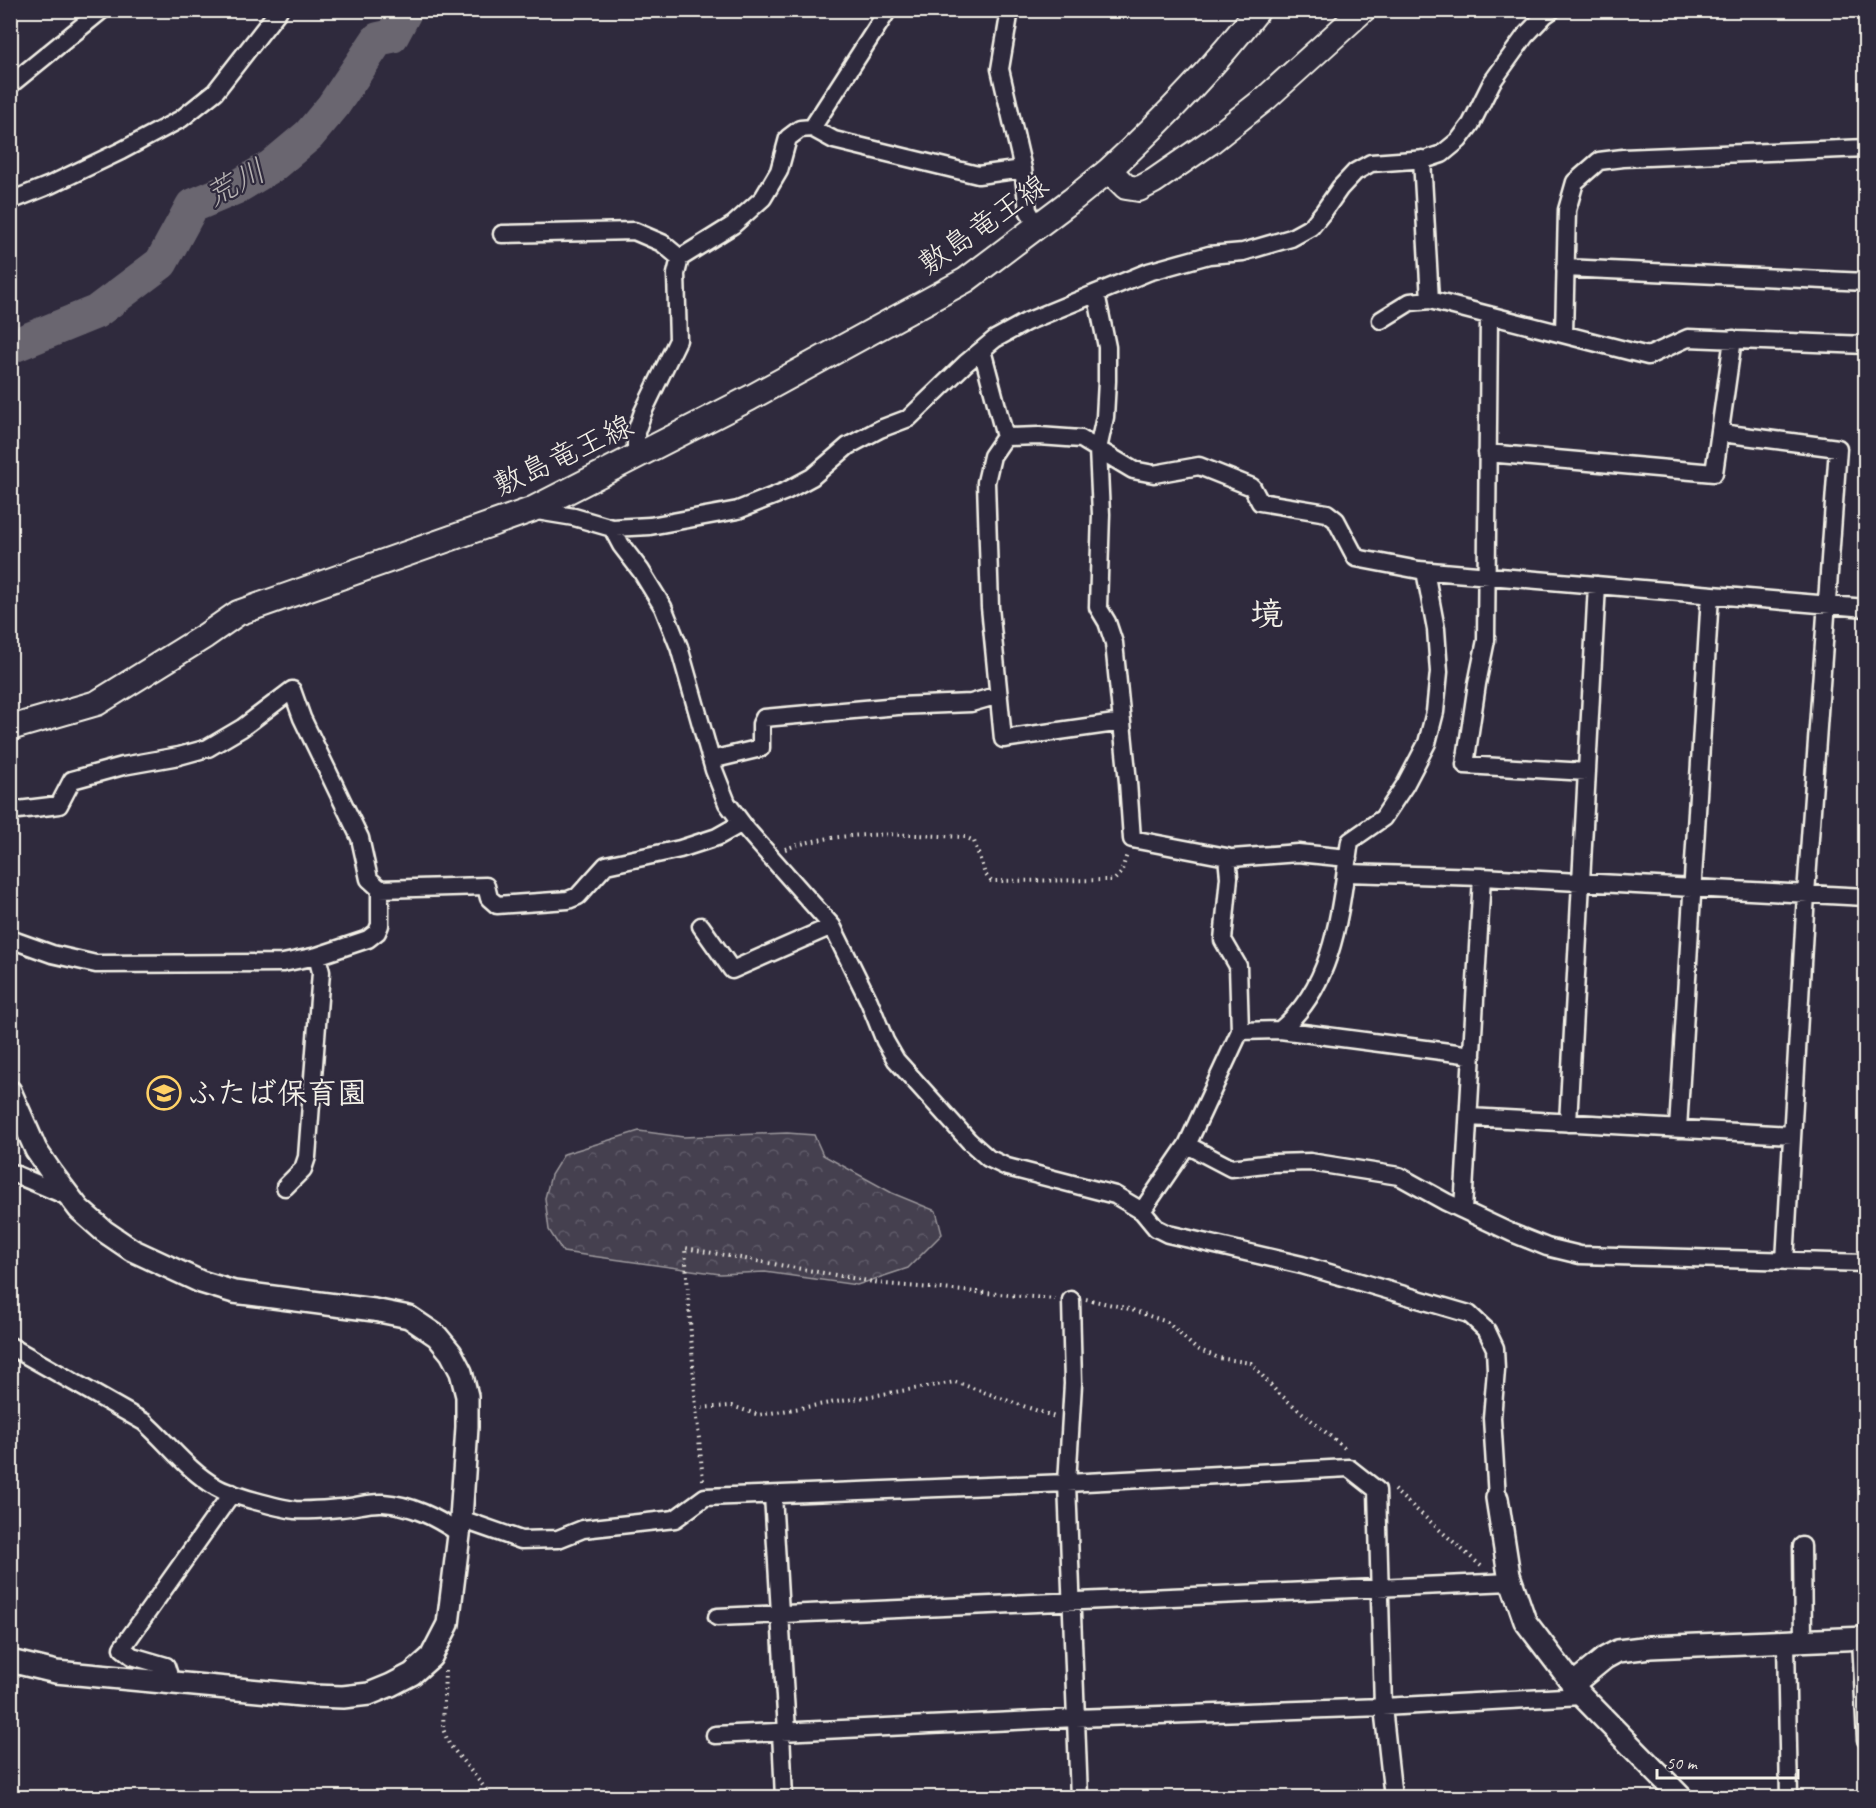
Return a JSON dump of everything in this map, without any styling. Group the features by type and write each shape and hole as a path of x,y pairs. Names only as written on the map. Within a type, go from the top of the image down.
{"main road":[{"name":"敷島竜王線","path":"10,728 97,702 205,636 238,613 531,510 750,398 966,280 1109,170 1191,92 1258,10"},
{"path":"1109,170 1126,187 1139,189 1154,181 1209,143 1266,98 1363,10"}],"street":[{"path":"10,85 102,10"},
{"path":"10,201 50,185 121,151 181,119 215,92 279,10"},
{"path":"812,128 888,10"},
{"path":"1010,10 1000,69 1023,169 1028,210 1037,227"},
{"path":"531,510 574,517 612,528 650,526 738,510 786,490 812,477 848,446 880,429 909,418 982,350 1026,322 1148,272 1209,255 1243,252 1291,238 1311,227 1355,172 1371,163 1422,159 1442,154 1459,140 1471,124 1492,82 1525,36 1552,10"},
{"path":"636,456 636,432 643,412 678,340 676,274 680,258 733,225 764,198 779,171 788,138 800,129 812,128 834,140 978,175 1023,169"},
{"path":"1564,334 1567,210 1575,182 1599,162 1623,158 1866,148"},
{"path":"1422,159 1430,300"},
{"path":"502,234 634,231 662,243 680,258"},
{"path":"1565,268 1866,282"},
{"path":"1096,293 1107,347 1105,417 1098,449 1101,514 1098,607 1107,622 1114,643 1132,839 1227,856 1298,853 1347,865 1482,877 1866,897"},
{"path":"1381,320 1410,302 1430,300 1648,356 1688,338 1866,345"},
{"path":"1489,315 1486,640 1465,765 1587,772"},
{"path":"1487,453 1714,473 1733,339"},
{"path":"982,350 1005,437 992,456 987,482 990,607 1003,739 1122,722"},
{"path":"1721,433 1838,448 1806,894 1785,1260"},
{"path":"1005,437 1039,436 1081,439 1133,470 1154,474 1199,466 1252,487 1260,502 1327,513 1336,520 1356,558 1425,571 1866,608"},
{"path":"612,528 663,607 679,647 711,760 727,803 769,855 832,926 896,1060 969,1142 988,1158 1007,1167 1114,1195 1142,1211 1156,1228 1168,1234 1302,1264 1469,1314 1487,1331 1495,1348 1496,1371 1492,1418 1505,1582 1525,1621 1577,1690 1682,1797"},
{"path":"1280,1030 1304,1007 1328,962 1338,924 1350,841 1383,818 1405,785 1427,743 1435,712 1439,672 1436,629 1425,571"},
{"path":"1568,1123 1597,585"},
{"path":"1678,1129 1710,595"},
{"path":"10,811 59,805 72,780 123,766 179,756 208,748 242,728 292,690 302,718 360,838 369,879 380,889 486,886 489,898 497,905 568,900 578,897 606,865 680,849 717,837 742,823"},
{"path":"711,760 761,748 760,724 764,718 898,706 971,703 999,695"},
{"path":"1142,1211 1187,1145 1240,1031 1238,966 1223,940 1230,877 1227,856"},
{"path":"1463,1210 1482,877"},
{"path":"10,939 52,954 96,964 283,963 317,956 368,939 377,932 380,925 380,889"},
{"path":"701,926 732,970 832,926"},
{"path":"285,1187 303,1169 307,1158 321,972 317,956"},
{"path":"1240,1031 1280,1030 1472,1055"},
{"path":"10,1091 36,1150 71,1199 104,1231 132,1250 201,1282 234,1292 374,1310 409,1317 437,1336 451,1353 461,1372 467,1396 460,1526 448,1624 431,1657 412,1674 369,1694 343,1697 312,1696 56,1672 10,1661"},
{"path":"1468,1117 1792,1135"},
{"path":"1187,1145 1231,1168 1273,1163 1310,1162 1399,1176 1463,1210 1547,1247 1580,1255 1866,1263"},
{"path":"10,1172 71,1199"},
{"path":"1071,1300 1073,1337 1067,1483 1079,1797"},
{"path":"10,1346 144,1422 163,1438 189,1466 216,1488 295,1510 381,1503 410,1508 460,1526 521,1540 558,1539 583,1529 675,1519 705,1497 1067,1483 1349,1468 1377,1490 1383,1707 1393,1797"},
{"path":"171,1683 166,1666 132,1656 122,1648 232,1493"},
{"path":"773,1495 781,1614 784,1797"},
{"path":"1789,1797 1794,1641 1802,1546"},
{"path":"717,1617 1505,1582"},
{"path":"715,1735 1076,1718 1383,1707 1577,1690 1605,1658 1618,1651 1650,1647 1863,1638 1866,1740"}],"path":[{"path":"769,855 804,843 858,836 965,837 974,841 985,874 991,881 1114,880 1121,873 1132,839"},
{"path":"705,1497 696,1408 685,1248 885,1284 1071,1300 1086,1299 1126,1308 1167,1322 1195,1348 1219,1358 1251,1363 1276,1390 1348,1451"},
{"path":"696,1408 732,1406 759,1415 956,1382 1070,1422"},
{"path":"1393,1488 1505,1582"},
{"path":"445,1670 443,1729 449,1744 494,1797"}],"green space":[{"path":"639,1131 683,1137 787,1133 814,1135 823,1155 892,1193 936,1211 942,1234 908,1268 857,1285 765,1272 720,1274 563,1252 549,1230 545,1198 551,1175 564,1154"}],"waterway":[{"name":"荒川","path":"10,347 96,312 161,263 192,206 237,187 272,166 309,135 333,106 378,39 392,36 406,10"}],"place":[{"name":"ふたば保育園","path":"164,1093"}],"district":[{"name":"境","path":"1267,614"}]}
